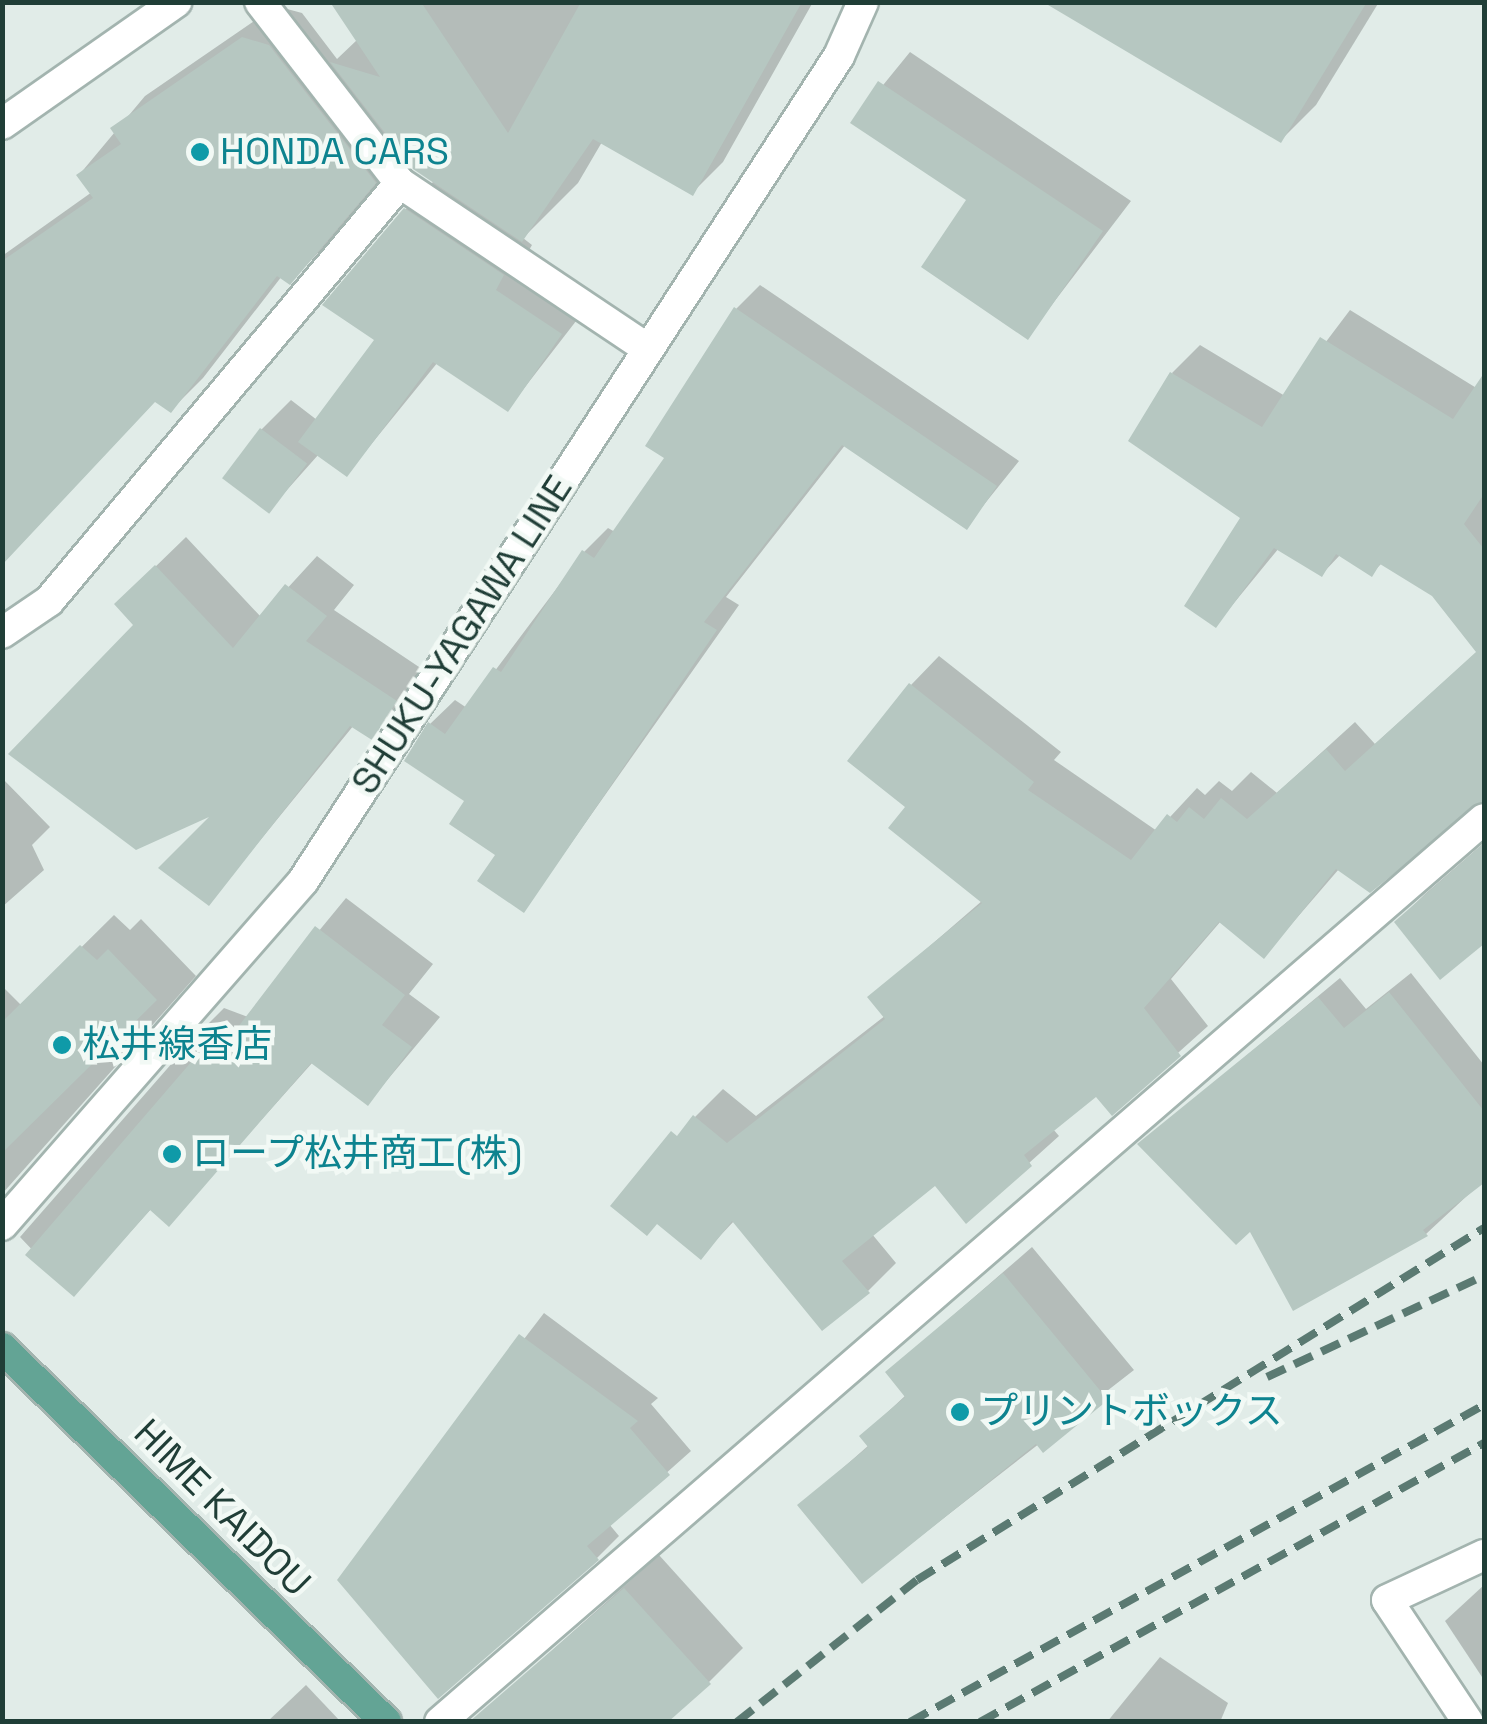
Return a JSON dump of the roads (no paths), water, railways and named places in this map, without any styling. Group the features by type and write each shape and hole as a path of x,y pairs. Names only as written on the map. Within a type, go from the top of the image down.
{"main road":[{"name":"HIME KAIDOU","path":"2,1348 386,1722"}],"street":[{"path":"2,124 176,2"},
{"path":"260,2 400,183 648,349"},
{"name":"SHUKU-YAGAWA LINE","path":"2,1225 303,880 840,56 863,2"},
{"path":"2,633 49,601 400,183"},
{"path":"440,1722 1484,819"},
{"path":"1468,1722 1387,1600 1484,1556"}],"railway":[{"path":"737,1722 917,1580 1484,1228"},
{"path":"1267,1377 1484,1276"},
{"path":"910,1722 1484,1405"},
{"path":"980,1722 1484,1443"}],"place":[{"name":"HONDA CARS","path":"200,152"},
{"name":"松井線香店","path":"62,1045"},
{"name":"ロープ松井商工(株)","path":"172,1154"},
{"name":"プリントボックス","path":"960,1412"}]}
